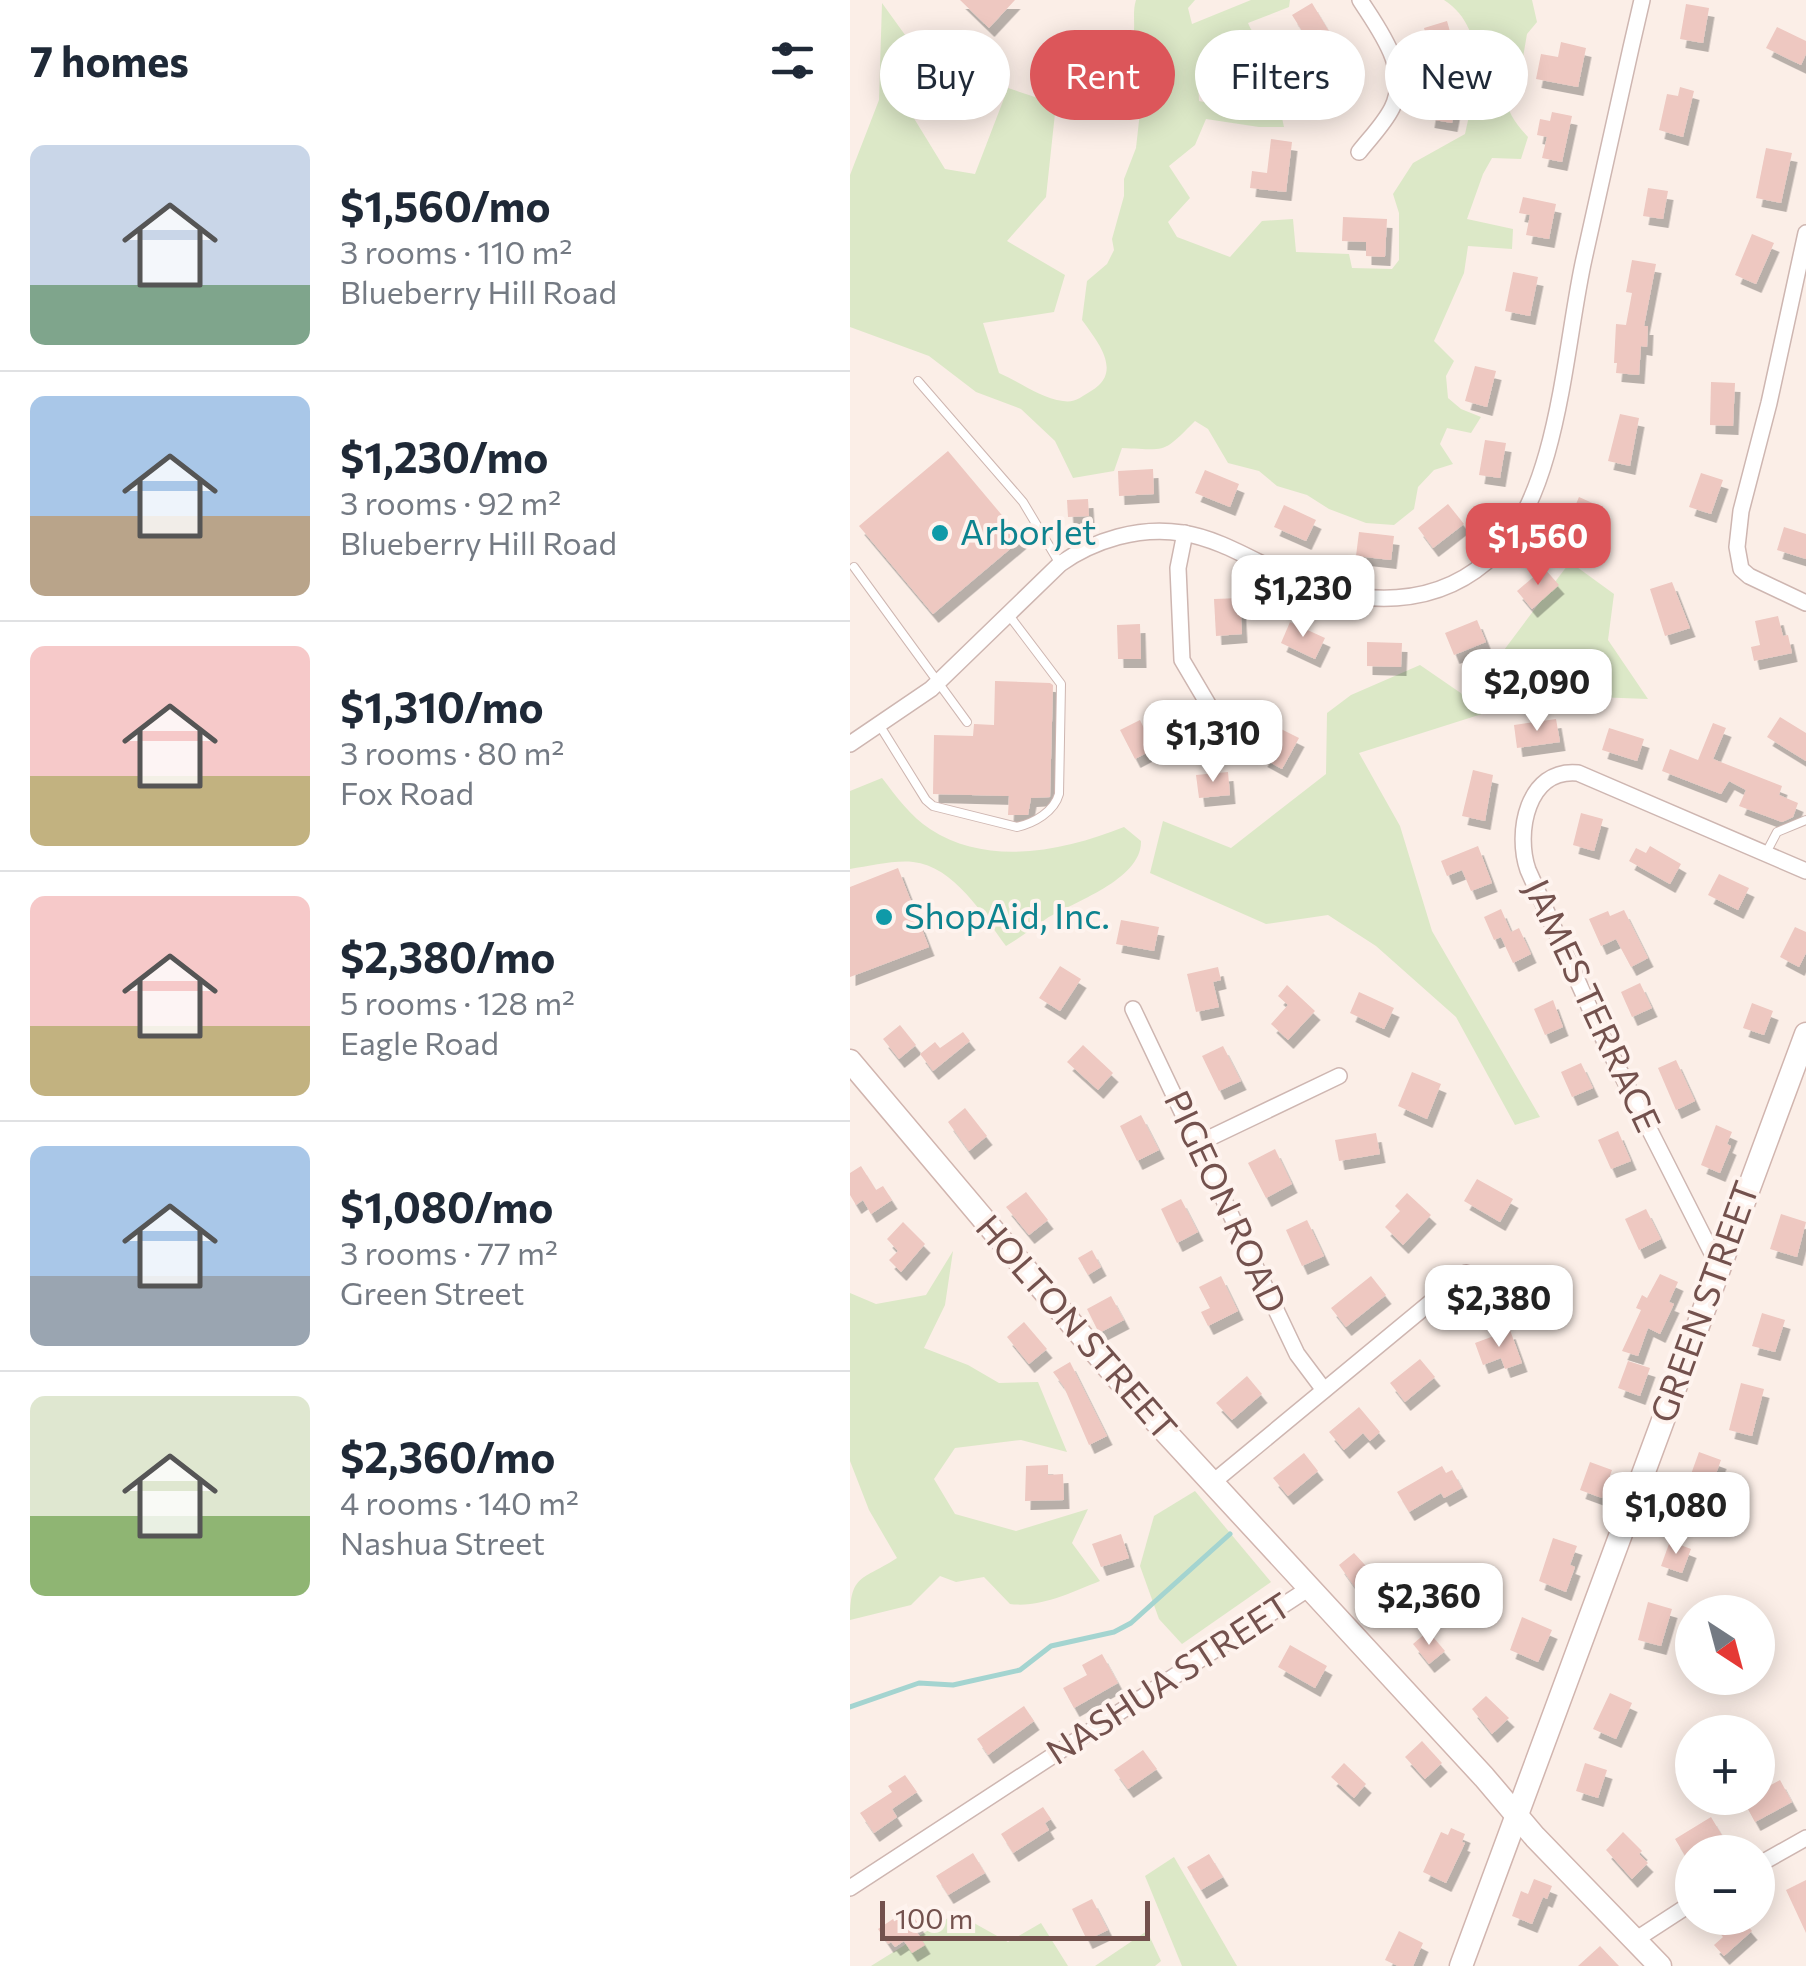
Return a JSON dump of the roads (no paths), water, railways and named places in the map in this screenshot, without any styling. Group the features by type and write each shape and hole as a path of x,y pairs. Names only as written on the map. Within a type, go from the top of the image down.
{"street":[{"path":"1359,152 1390,112 1396,95 1392,53 1360,0"},
{"path":"850,744 938,683 1060,564 1110,539 1185,533 1311,586 1366,600 1406,598 1446,587 1470,574 1501,548 1524,516 1542,474 1584,260 1642,0"},
{"path":"1806,233 1741,510 1737,547 1740,568 1749,576 1806,603"},
{"path":"1185,533 1178,568 1182,656 1185,669 1208,704"},
{"name":"JAMES TERRACE","path":"1718,1264 1580,987 1528,870 1522,841 1528,808 1534,795 1550,779 1573,772 1806,871"},
{"name":"PIGEON ROAD","path":"1133,1009 1297,1354 1324,1390"},
{"name":"GREEN STREET","path":"1461,1966 1806,1034"},
{"name":"HOLTON STREET","path":"850,1061 1062,1316 1308,1589"},
{"path":"1197,1144 1339,1076"},
{"path":"1212,1483 1466,1273"},
{"name":"NASHUA STREET","path":"850,1888 1308,1589 1660,1966"},
{"path":"1775,1855 1806,1838"},
{"path":"1634,1940 1675,1914"}],"lane":[{"path":"918,381 1023,502 1060,564"},
{"path":"854,567 967,722"},
{"path":"880,726 926,800 934,806 1017,826 1034,821 1053,808 1059,794 1062,686 1008,614"},
{"path":"1765,854 1777,832 1806,820"}],"waterway":[{"path":"850,1707 919,1683 953,1685 1020,1670 1051,1646 1114,1632 1131,1623 1230,1534"}],"place":[{"name":"ArborJet","path":"940,533"},
{"name":"ShopAid, Inc.","path":"884,917"}]}
